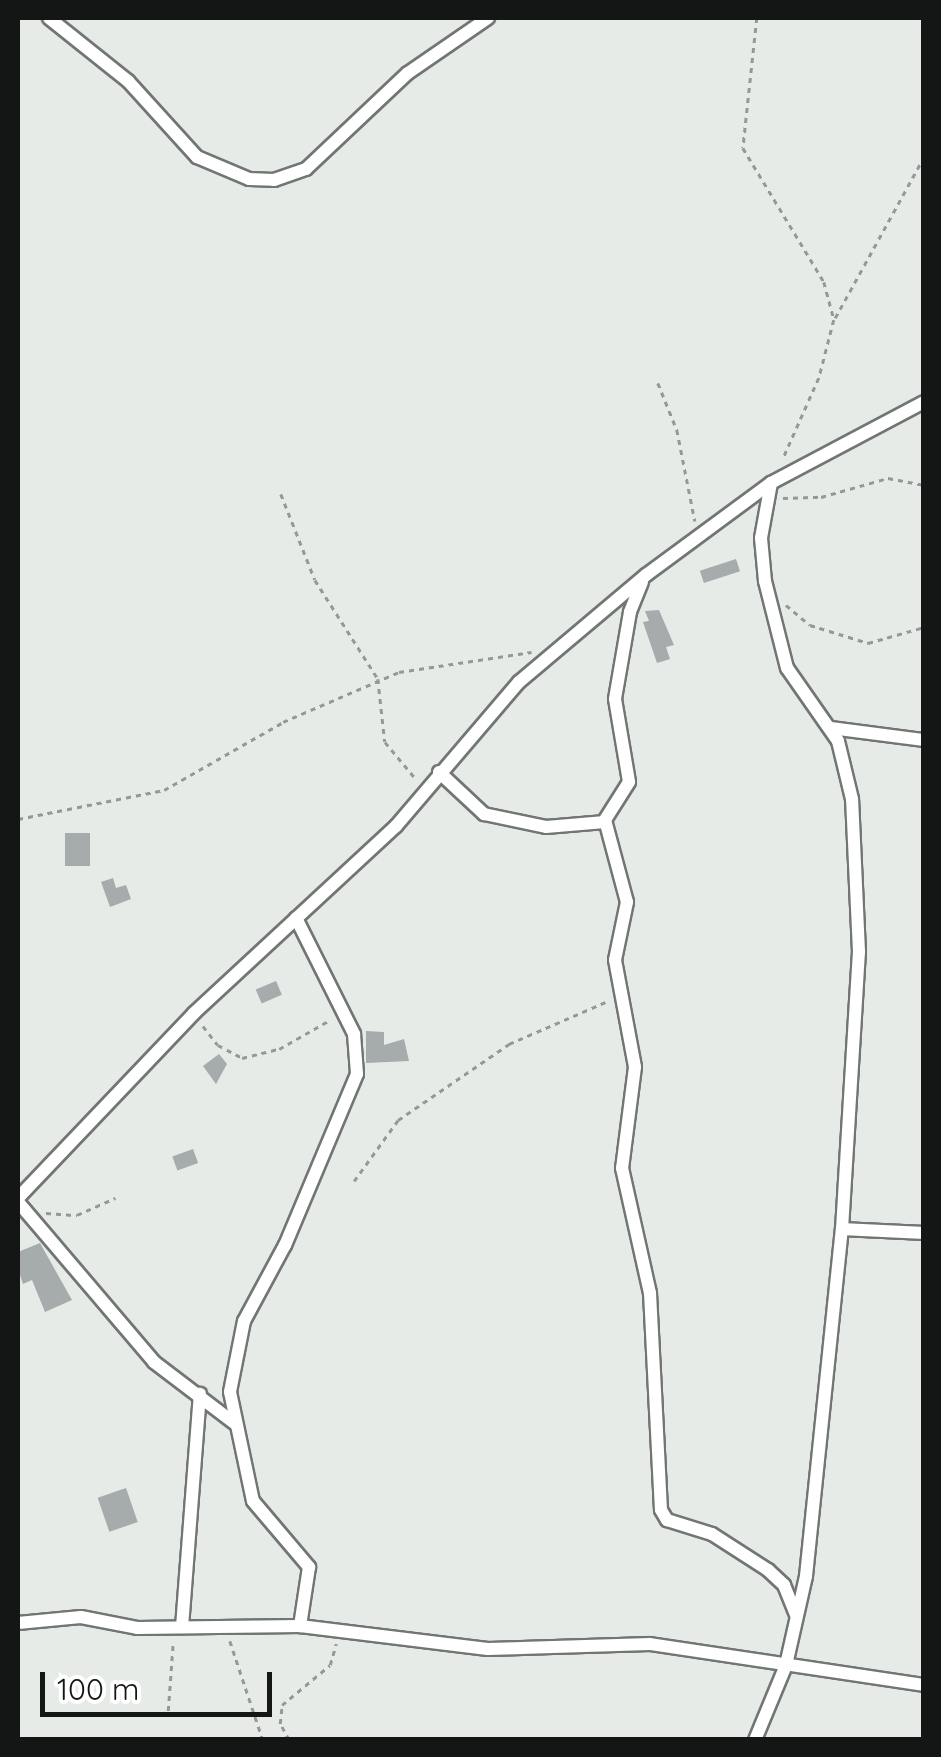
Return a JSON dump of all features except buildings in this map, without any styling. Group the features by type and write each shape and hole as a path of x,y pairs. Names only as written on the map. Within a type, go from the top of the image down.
{"street":[{"path":"50,18 128,81 197,158 250,179 274,180 306,169 408,73 488,18"},
{"path":"235,1424 154,1362 18,1200 194,1013 429,788 519,682 646,575 700,536 769,490 924,402"},
{"path":"755,1740 786,1665 806,1576 842,1230 859,952 852,799 830,728 787,668 765,581 769,490"},
{"path":"646,575 630,612 615,698 629,782 605,822 627,902 615,960 626,994 635,1067 622,1168 650,1293 661,1510 668,1520 744,1551 784,1584 797,1617"},
{"path":"830,728 924,740"},
{"path":"439,772 484,814 546,827 605,822"},
{"path":"296,918 344,1012 358,1057 352,1092 244,1320 232,1377 235,1424 253,1501 308,1566 312,1580 300,1626"},
{"path":"842,1230 924,1232"},
{"path":"179,1627 200,1394"},
{"path":"784,1584 806,1576"},
{"path":"18,1623 81,1618 137,1628 300,1626 488,1649 650,1644 924,1684"}],"path":[{"path":"757,18 744,148 824,282 834,320"},
{"path":"924,157 834,320 819,378 769,490 822,497 888,478 924,485"},
{"path":"658,384 676,430 700,536"},
{"path":"281,494 315,580 378,679 385,742 429,788"},
{"path":"765,581 810,625 836,636 887,643 924,627"},
{"path":"18,819 164,790 282,722 378,679 559,648"},
{"path":"354,1181 398,1120 509,1044 626,994"},
{"path":"194,1013 218,1045 242,1058 279,1049 344,1012"},
{"path":"40,1212 66,1218 115,1198"},
{"path":"223,1626 264,1740"},
{"path":"168,1711 179,1627"},
{"path":"288,1740 280,1724 282,1705 330,1665 336,1630"}]}
